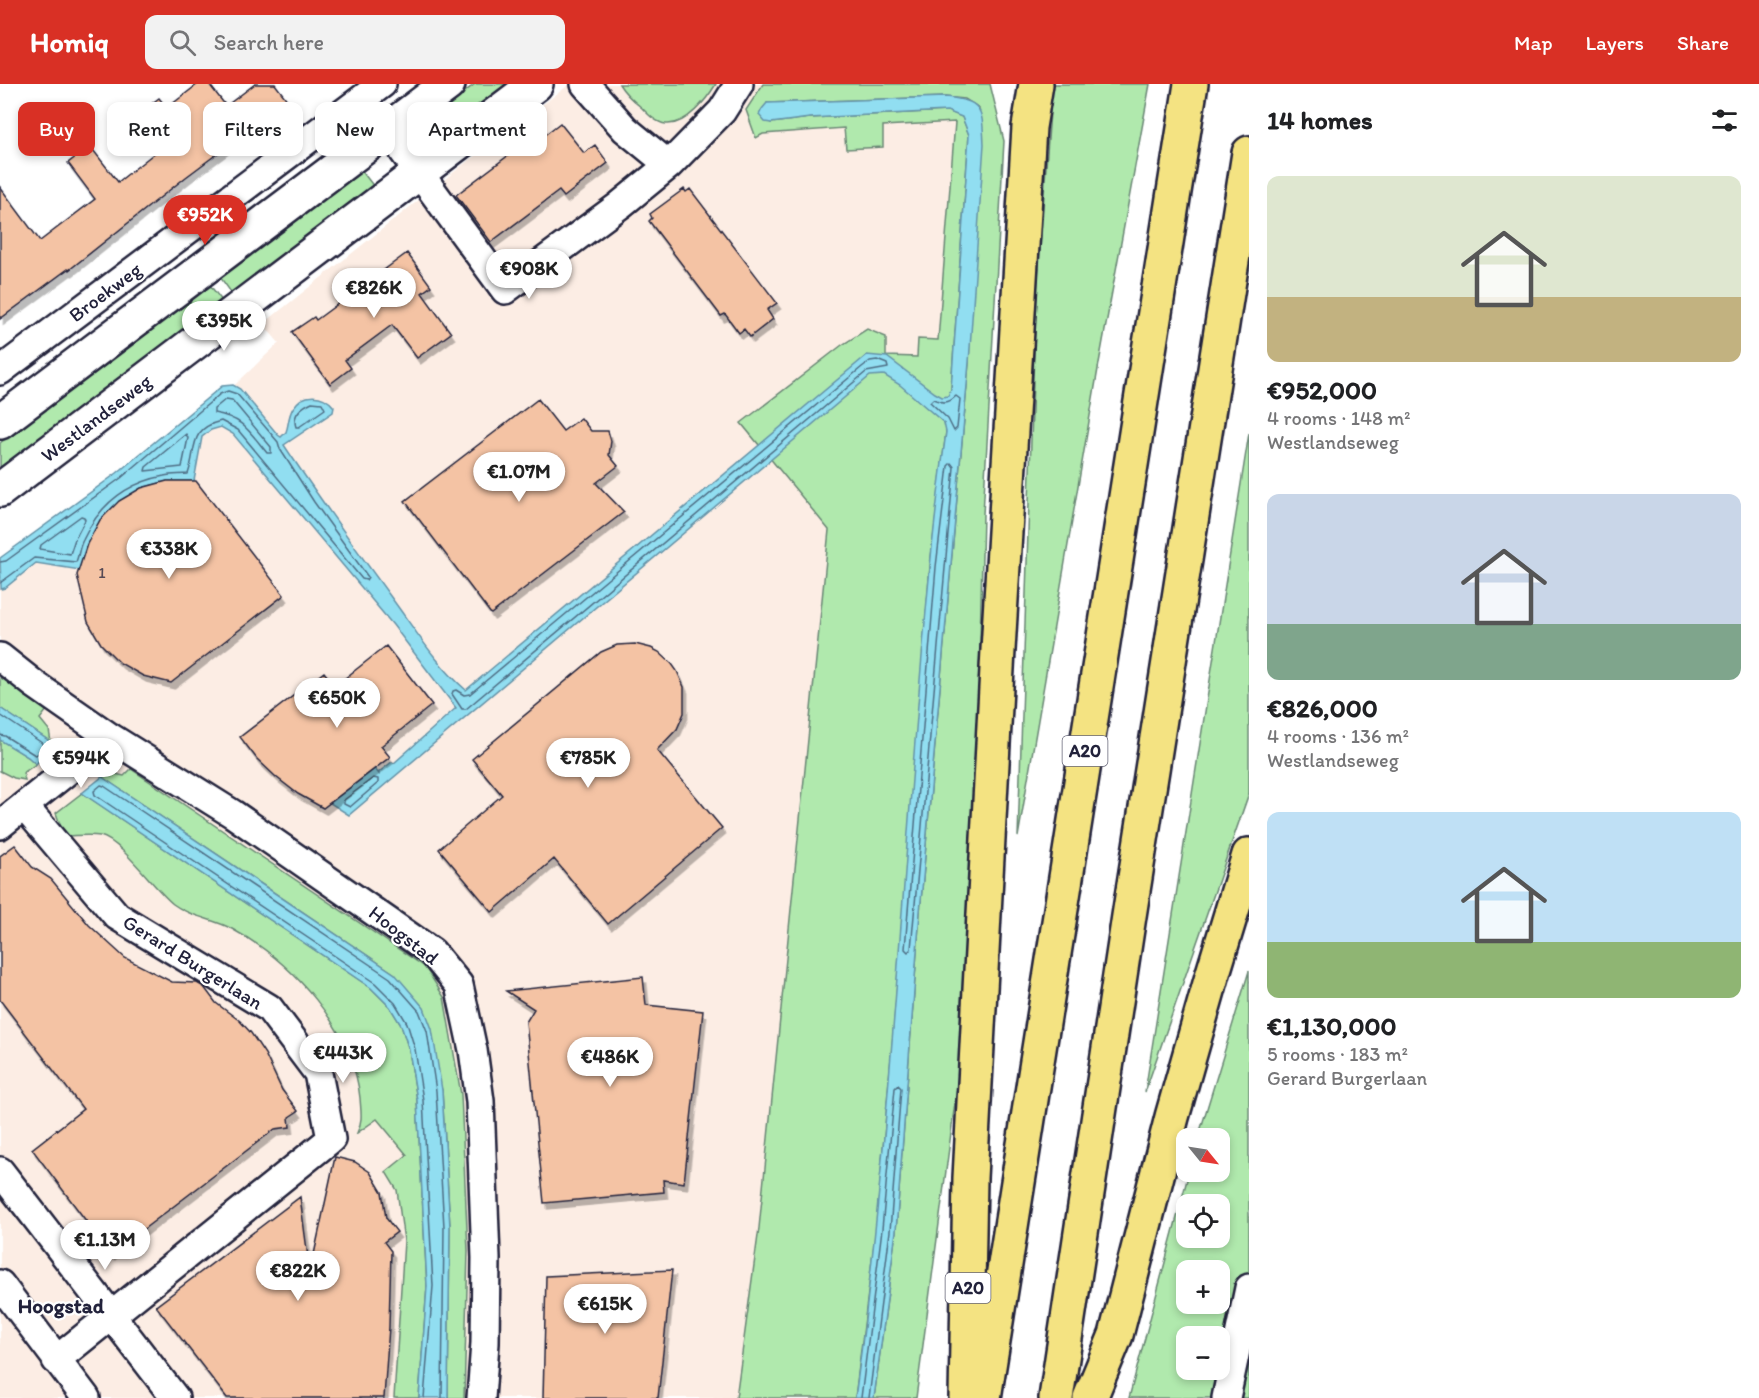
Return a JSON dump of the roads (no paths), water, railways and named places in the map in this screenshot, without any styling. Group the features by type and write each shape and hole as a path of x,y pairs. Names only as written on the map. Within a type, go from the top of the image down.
{"highway":[{"path":"1016,84 1024,95 1029,127"},
{"name":"A20","path":"966,1398 970,1178 998,638 1029,127 1036,84"},
{"name":"A20","path":"984,1398 1189,94"},
{"path":"1056,1398 1249,153"},
{"path":"1090,1398 1116,1335 1172,1117 1249,855"}],"main road":[{"path":"425,102 448,84"},
{"name":"Westlandseweg","path":"0,490 536,84"},
{"path":"0,422 407,116"}],"street":[{"name":"Broekweg","path":"0,371 382,84"},
{"path":"585,84 625,129 669,165"},
{"path":"407,122 403,151 505,290 620,205 669,165 722,111 738,84"},
{"name":"Hoogstad","path":"0,657 34,684 110,737 233,814 423,945 432,952 459,985 473,1050 481,1123 486,1258 481,1398"},
{"path":"0,825 110,737"},
{"name":"Gerard Burgerlaan","path":"24,806 117,916 269,1008 318,1073 332,1139 56,1360"},
{"path":"0,1171 175,1398"},
{"path":"0,1284 86,1398"},
{"path":"1226,1398 1249,1288"}],"water":[{"path":"945,97 974,104 983,122 984,144 969,363 920,912 896,1231 874,1398 855,1398 879,1191 933,534 946,432 944,423 900,385 884,375 870,376 349,815 330,803 375,769 379,774 392,762 394,763 456,708 393,625 233,434 221,427 211,430 202,437 194,481 167,481 142,488 119,501 80,570 36,563 1,589 0,558 117,473 222,386 233,385 240,389 281,437 286,432 290,414 297,403 307,397 319,397 334,407 333,412 284,445 427,647 445,670 466,690 867,355 887,357 935,393 942,397 948,396 951,389 969,135 962,117 947,111 810,118 771,123 765,122 759,115 767,103"},
{"path":"0,708 51,742 46,754 36,764 0,740"},
{"path":"102,777 395,974 424,1008 432,1029 442,1090 450,1227 448,1398 419,1398 427,1286 417,1100 409,1050 401,1025 390,1007 371,988 82,793"}],"district":[{"name":"Hoogstad","path":"61,1305"}]}
